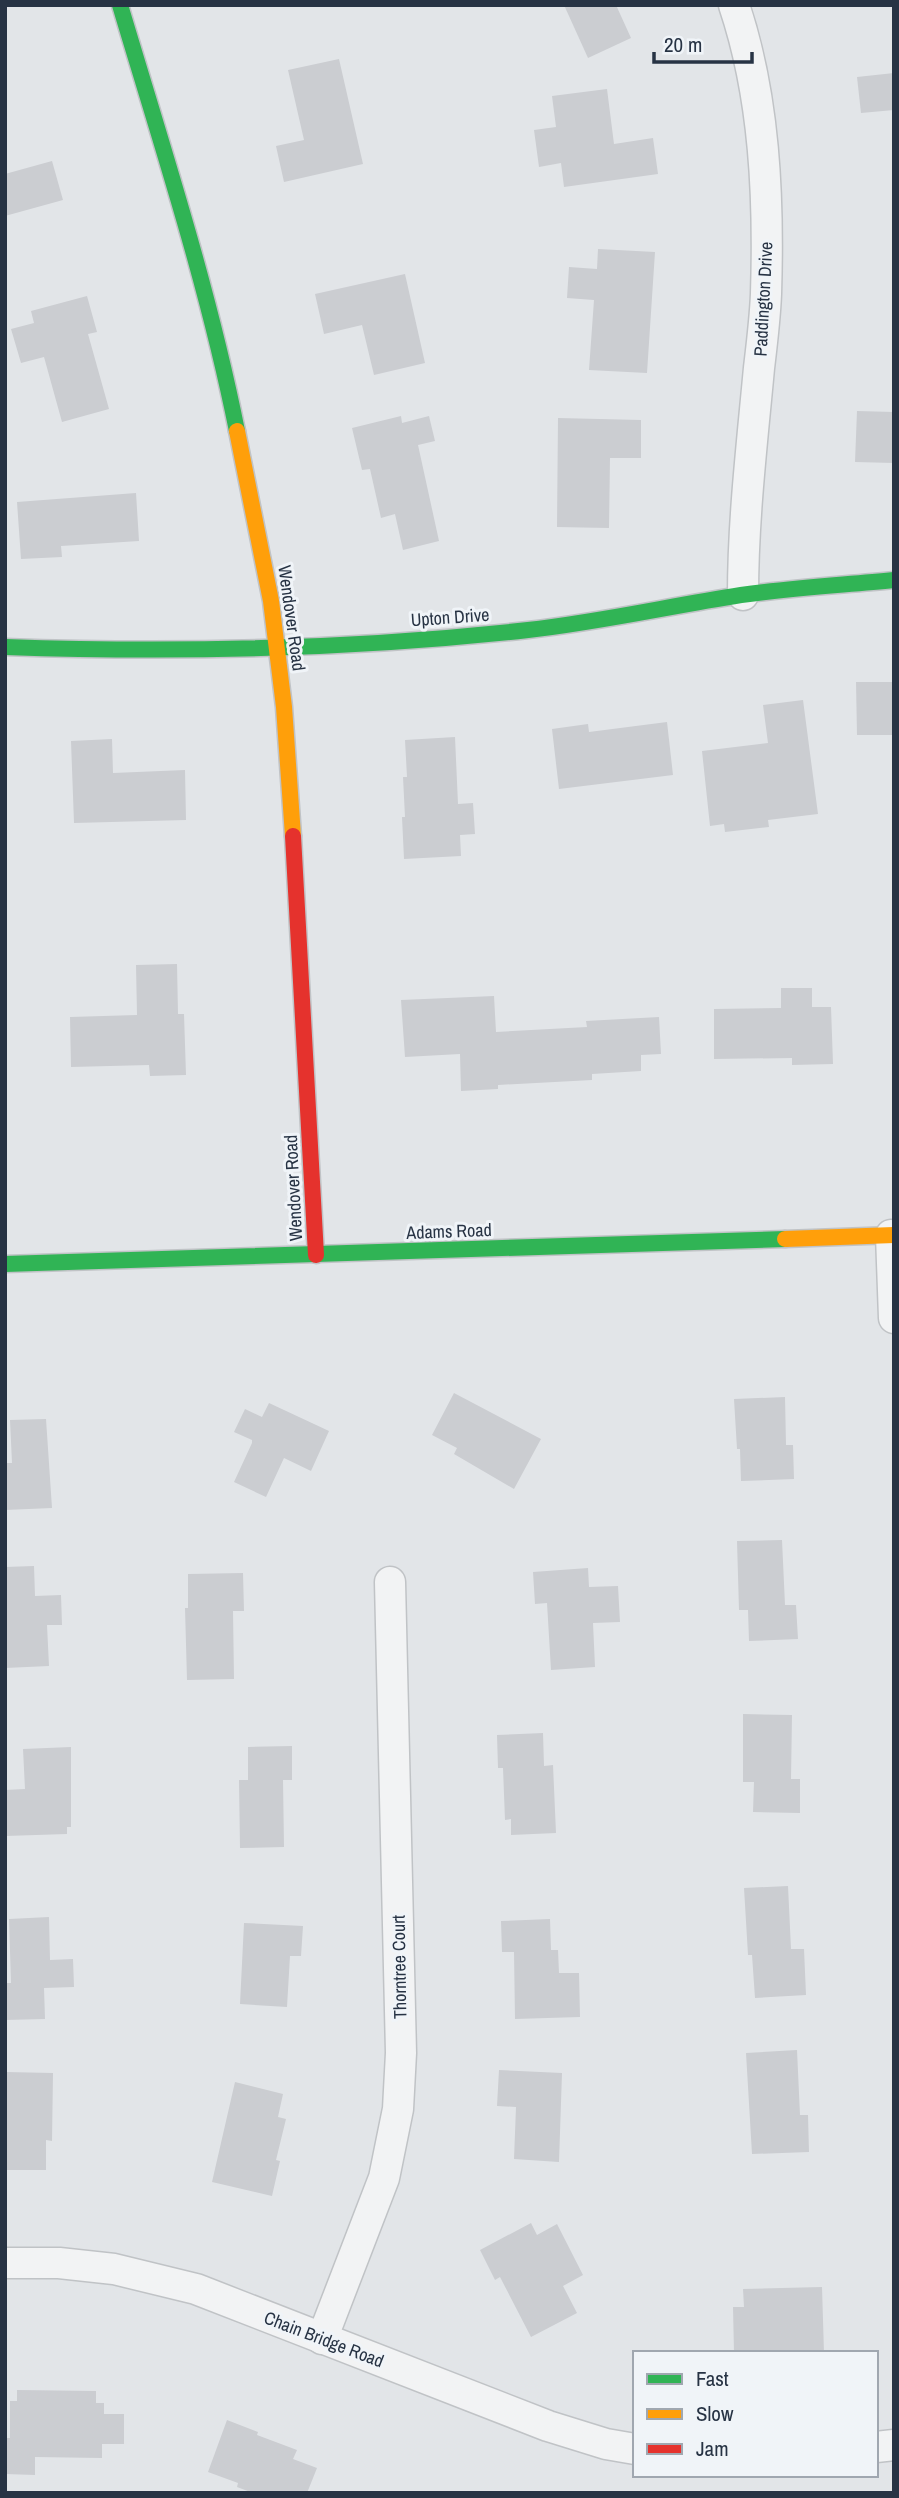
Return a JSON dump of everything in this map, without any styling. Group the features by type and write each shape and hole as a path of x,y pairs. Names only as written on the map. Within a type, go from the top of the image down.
{"street":[{"name":"Wendover Road","path":"120,5 190,242 228,387 263,553 278,647 298,899 316,1255"},
{"name":"Paddington Drive","path":"734,5 758,110 765,165 766,214 766,296 743,545 743,595"},
{"name":"Upton Drive","path":"5,647 278,647 433,638 528,630 628,616 743,595 894,580"},
{"name":"Adams Road","path":"5,1264 893,1235"},
{"path":"893,1235 894,1318"},
{"name":"Thorntree Court","path":"322,2339 384,2178 398,2109 401,2053 390,1583"},
{"name":"Chain Bridge Road","path":"5,2263 60,2263 114,2269 196,2289 548,2426 606,2444 633,2449"}],"building":[{"path":"564,5 616,5 631,38 588,58"},
{"path":"339,59 363,164 284,182 276,146 304,140 288,70"},
{"path":"894,73 894,110 861,113 857,77"},
{"path":"607,89 614,144 653,138 658,174 564,187 561,163 539,167 534,130 556,127 552,96"},
{"path":"52,161 63,200 5,216 5,174"},
{"path":"598,249 655,252 647,373 589,370 594,300 567,298 569,267 597,269"},
{"path":"405,274 425,363 374,375 362,325 324,334 315,294"},
{"path":"87,296 97,332 88,334 109,409 62,422 44,357 21,363 11,329 34,323 31,311"},
{"path":"857,411 894,412 894,463 855,462"},
{"path":"401,416 402,423 429,416 435,441 418,445 439,541 403,550 395,514 381,518 370,469 362,470 352,428"},
{"path":"558,418 641,420 641,458 610,458 609,528 557,527"},
{"path":"136,493 139,541 61,546 62,557 21,559 17,502"},
{"path":"856,682 894,682 894,735 857,735"},
{"path":"803,700 818,814 768,820 769,827 725,832 724,824 710,826 702,751 768,743 763,705"},
{"path":"667,722 673,775 559,789 552,729 588,724 589,732"},
{"path":"455,737 458,804 473,803 475,834 460,835 461,856 404,859 402,817 405,817 403,777 407,777 405,740"},
{"path":"112,739 113,773 185,770 186,820 74,823 71,741"},
{"path":"177,964 178,1014 184,1014 186,1075 150,1076 149,1065 71,1067 70,1017 137,1015 136,965"},
{"path":"781,988 812,988 812,1007 831,1007 833,1064 792,1065 792,1058 714,1059 714,1009 781,1008"},
{"path":"494,996 496,1032 587,1027 586,1021 659,1017 661,1054 641,1055 641,1071 592,1074 592,1080 498,1085 498,1089 461,1091 460,1054 405,1057 401,1000"},
{"path":"454,1393 541,1439 514,1489 454,1454 457,1448 432,1435"},
{"path":"785,1397 786,1445 793,1445 794,1479 741,1481 734,1399"},
{"path":"269,1403 329,1431 311,1471 284,1458 266,1497 234,1482 252,1440 234,1432 245,1409 262,1417"},
{"path":"46,1419 52,1508 5,1510 5,1463 12,1463 10,1420"},
{"path":"782,1540 785,1605 796,1605 798,1639 749,1641 748,1610 739,1610 737,1541"},
{"path":"34,1566 35,1596 61,1595 62,1625 47,1625 49,1666 5,1668 5,1567"},
{"path":"588,1568 589,1587 618,1586 620,1622 593,1623 595,1667 551,1670 547,1603 535,1604 533,1572"},
{"path":"243,1573 244,1611 233,1611 234,1679 187,1680 185,1608 188,1608 188,1574"},
{"path":"743,1714 792,1715 791,1779 800,1779 800,1813 753,1812 754,1782 743,1782"},
{"path":"543,1733 544,1766 553,1765 556,1833 511,1835 511,1819 505,1820 503,1768 498,1768 497,1735"},
{"path":"292,1746 292,1780 283,1780 284,1847 240,1848 239,1780 248,1780 248,1747"},
{"path":"71,1747 71,1827 67,1827 67,1834 5,1836 5,1790 25,1789 23,1749"},
{"path":"788,1886 791,1949 804,1949 806,1995 755,1998 752,1955 748,1955 744,1888"},
{"path":"49,1917 50,1960 73,1959 74,1987 44,1988 45,2019 5,2020 5,1983 11,1983 9,1919"},
{"path":"550,1919 551,1950 558,1950 559,1973 579,1973 580,2017 515,2019 514,1952 502,1952 501,1921"},
{"path":"244,1923 303,1926 301,1956 290,1956 287,2007 240,2004"},
{"path":"797,2050 800,2115 808,2115 809,2152 752,2154 746,2053"},
{"path":"499,2070 562,2073 559,2162 514,2159 516,2107 497,2106"},
{"path":"6,2072 53,2073 52,2141 46,2140 46,2170 5,2170"},
{"path":"235,2082 283,2094 278,2117 286,2119 276,2160 280,2161 272,2196 212,2182"},
{"path":"531,2223 537,2235 557,2224 583,2275 563,2286 577,2313 531,2337 500,2277 495,2280 480,2250"},
{"path":"822,2287 824,2351 734,2351 733,2307 744,2307 743,2289"},
{"path":"17,2390 96,2391 96,2403 104,2403 104,2414 124,2414 124,2444 102,2444 102,2458 35,2457 35,2475 5,2474 5,2438 10,2438 10,2401 17,2401"},
{"path":"227,2420 297,2450 293,2459 317,2468 307,2493 253,2493 237,2487 238,2483 208,2472"}],"traffic: fast":[{"path":"120,5 198,270 237,431"},
{"path":"5,647 135,650 398,642 528,630 741,595 894,580"},
{"path":"5,1264 785,1239"}],"traffic: slow":[{"path":"237,431 271,601 284,707 293,836"},
{"path":"785,1239 894,1235"}],"traffic: jam":[{"path":"293,836 316,1255"}]}
